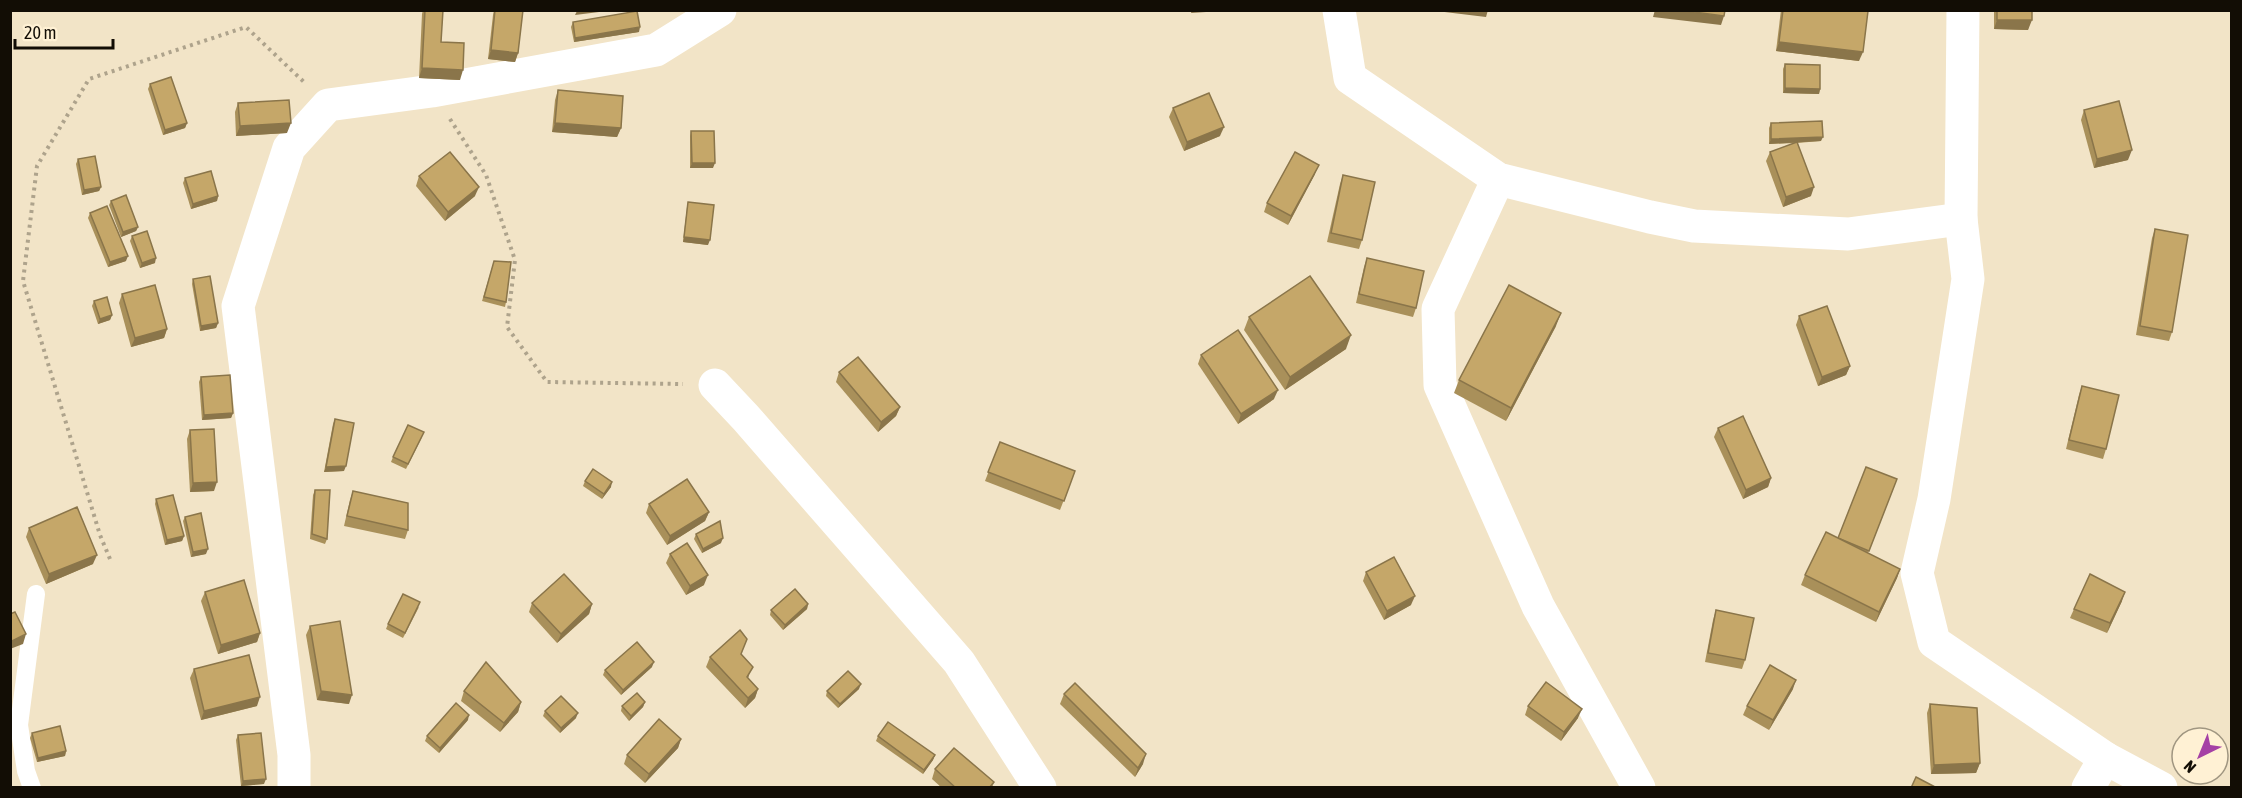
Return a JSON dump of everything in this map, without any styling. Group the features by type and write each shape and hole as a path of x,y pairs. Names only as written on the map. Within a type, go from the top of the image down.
{"street":[{"path":"294,788 294,755 238,306 289,148 328,105 432,91 656,50 720,10"},
{"path":"1340,10 1350,78 1498,180 1694,226 1848,234 1961,219"},
{"path":"1963,10 1961,219 1968,279 1934,499 1917,573 1934,642 2105,758 2161,788"},
{"path":"1498,180 1438,309 1440,385 1538,606 1639,788"},
{"path":"715,385 959,662 1040,788"},
{"path":"2088,788 2105,758"}],"lane":[{"path":"32,788 26,771 19,725 36,594"}],"path":[{"path":"110,559 100,535 23,281 37,166 88,79 246,27 328,105"},
{"path":"432,91 486,175 515,260 507,327 547,382 715,385"}],"building":[{"path":"425,10 443,10 441,42 464,43 463,70 422,68"},
{"path":"495,10 523,10 518,53 491,50"},
{"path":"1679,10 1725,10 1724,16"},
{"path":"1783,10 1868,11 1863,52 1779,42"},
{"path":"1997,10 2032,10 2032,20 1997,20"},
{"path":"637,11 640,27 575,38 573,22"},
{"path":"1785,64 1820,65 1820,89 1785,88"},
{"path":"171,77 187,123 165,130 150,84"},
{"path":"558,90 623,96 621,128 555,123"},
{"path":"1209,93 1224,127 1187,142 1173,108"},
{"path":"289,100 291,123 240,126 238,103"},
{"path":"2119,101 2132,150 2097,159 2084,110"},
{"path":"1822,121 1823,137 1771,139 1771,123"},
{"path":"691,131 714,131 715,163 692,163"},
{"path":"1797,142 1814,187 1786,197 1770,152"},
{"path":"450,152 479,187 448,212 419,176"},
{"path":"1295,152 1319,165 1291,216 1267,203"},
{"path":"95,156 101,187 84,190 78,159"},
{"path":"211,171 218,196 193,204 185,178"},
{"path":"1343,175 1375,182 1362,240 1331,233"},
{"path":"126,195 138,227 123,232 111,201"},
{"path":"688,202 714,205 710,240 684,237"},
{"path":"107,206 128,256 110,262 90,213"},
{"path":"2155,229 2188,235 2172,332 2140,326"},
{"path":"147,231 156,258 142,263 132,236"},
{"path":"1367,258 1424,271 1416,308 1359,294"},
{"path":"494,261 511,262 506,302 484,297"},
{"path":"210,276 218,323 201,326 193,279"},
{"path":"1310,276 1351,335 1290,377 1249,317"},
{"path":"155,285 167,329 135,338 122,294"},
{"path":"1509,285 1561,313 1511,408 1459,380"},
{"path":"107,297 112,315 100,319 94,301"},
{"path":"1827,306 1850,366 1822,377 1799,316"},
{"path":"1238,330 1278,390 1241,414 1201,355"},
{"path":"858,357 900,407 881,422 839,372"},
{"path":"230,375 233,413 204,415 201,377"},
{"path":"2082,386 2119,395 2106,449 2069,440"},
{"path":"1743,416 1771,478 1746,490 1718,428"},
{"path":"335,419 354,423 346,466 326,467"},
{"path":"408,425 424,432 408,464 393,457"},
{"path":"214,429 217,482 193,483 190,430"},
{"path":"1000,442 1075,471 1064,501 988,472"},
{"path":"1866,467 1897,479 1869,551 1838,538"},
{"path":"593,469 612,482 604,494 585,481"},
{"path":"687,479 709,512 670,536 649,504"},
{"path":"315,490 330,490 327,539 312,534"},
{"path":"353,491 408,503 408,530 347,516"},
{"path":"173,495 184,536 167,540 156,499"},
{"path":"77,507 97,555 49,574 29,528"},
{"path":"201,513 208,549 193,552 185,517"},
{"path":"720,521 723,538 703,549 696,534"},
{"path":"1826,532 1900,569 1879,612 1805,575"},
{"path":"687,543 708,575 690,586 670,554"},
{"path":"1394,557 1415,596 1387,611 1366,572"},
{"path":"564,574 592,604 561,634 532,603"},
{"path":"2090,574 2125,592 2110,623 2074,609"},
{"path":"244,580 260,633 221,645 205,592"},
{"path":"795,589 808,604 785,625 771,610"},
{"path":"403,594 420,602 405,633 388,624"},
{"path":"1716,610 1754,618 1745,660 1708,653"},
{"path":"15,612 26,634 10,642 10,614"},
{"path":"340,621 352,695 321,691 310,626"},
{"path":"740,630 747,639 741,654 753,667 747,677 758,689 748,698 710,657"},
{"path":"637,642 654,662 623,690 605,670"},
{"path":"249,655 260,697 204,711 194,669"},
{"path":"486,662 521,702 504,723 464,691"},
{"path":"1770,665 1796,680 1773,720 1747,706"},
{"path":"848,671 861,684 840,704 827,691"},
{"path":"1546,682 1582,709 1564,732 1528,706"},
{"path":"1075,683 1146,754 1138,768 1064,694"},
{"path":"637,693 645,702 631,716 622,706"},
{"path":"561,696 578,713 561,728 545,711"},
{"path":"456,703 469,715 440,748 427,736"},
{"path":"1930,704 1977,708 1980,763 1934,765"},
{"path":"659,719 681,739 649,774 627,755"},
{"path":"888,722 935,755 924,770 878,736"},
{"path":"60,726 66,751 38,758 32,733"},
{"path":"261,733 266,779 243,781 238,735"},
{"path":"954,748 994,782 989,788 956,788 935,769"},
{"path":"1916,777 1937,788 1911,788"}]}
